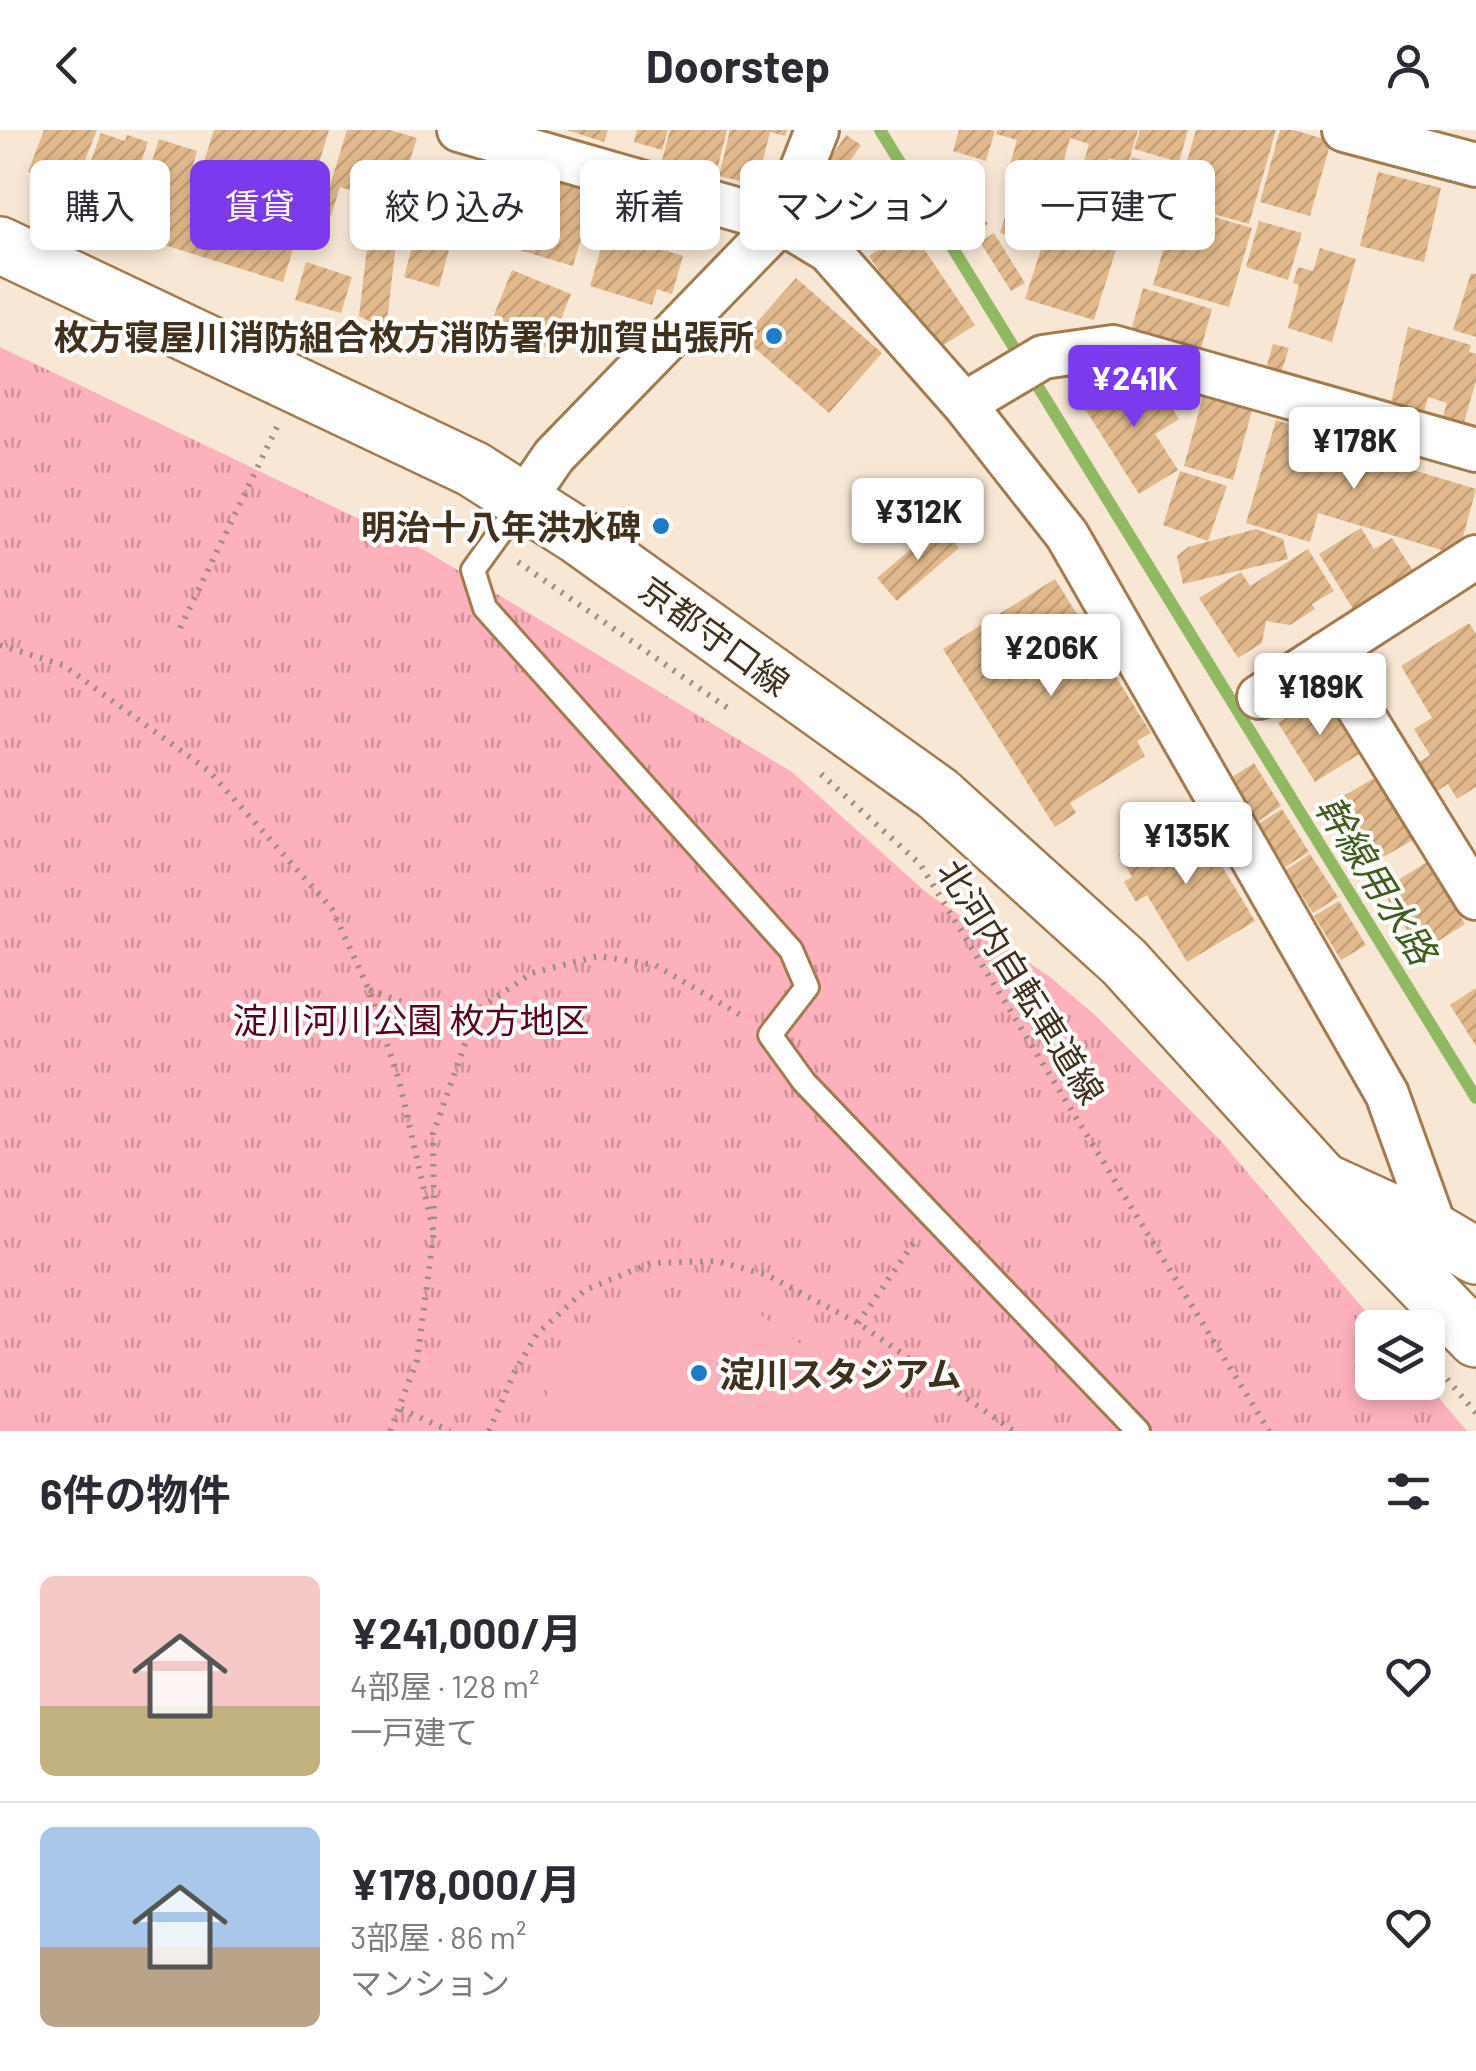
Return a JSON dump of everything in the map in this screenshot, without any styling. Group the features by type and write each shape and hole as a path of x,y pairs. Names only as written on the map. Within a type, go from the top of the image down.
{"main road":[{"name":"京都守口線","path":"0,245 473,470 524,501 938,794 1124,962 1320,1180 1476,1339"},
{"name":"京都守口線","path":"1320,1180 1397,1290 1476,1376"},
{"path":"1320,1180 1456,1244"}],"street":[{"path":"459,130 740,210"},
{"path":"806,160 818,130"},
{"path":"1344,130 1476,166"},
{"path":"524,501 554,456 754,250"},
{"path":"827,250 964,404 1067,536 1387,1094 1456,1244"},
{"path":"964,404 1043,357 1113,346 1476,450"},
{"path":"1259,697 1476,557"},
{"path":"1325,654 1476,898"}],"lane":[{"path":"524,501 472,570 485,608 791,950 807,988 770,1035 804,1082 1138,1431"}],"path":[{"path":"180,628 279,423"},
{"path":"735,705 636,643 744,720"},
{"path":"0,645 64,666 208,771 332,909 369,990 399,1080 434,1234"},
{"name":"北河内自転車道線","path":"806,763 920,864 1269,1431"},
{"path":"369,990 419,1008 477,1010 532,973 598,956 655,965 710,994 770,1035"},
{"path":"390,1431 418,1360 434,1234 434,1134 477,1010"},
{"path":"858,1324 932,1216"},
{"path":"489,1431 515,1371 538,1334 585,1290 651,1263 718,1261 767,1275 858,1324 1014,1431"},
{"path":"400,1409 450,1431"}],"green space":[{"name":"淀川河川公園 枚方地区","path":"0,347 426,551 792,772 927,893 1050,977 1096,1016 1220,1140 1365,1310 1355,1310 1355,1400 1441,1400 1467,1431 0,1431"},
{"name":"淀川スタジアム","path":"713,1299 752,1309 922,1431 530,1431 551,1387 593,1333 633,1309 658,1301"}],"building":[{"path":"44,130 97,130 85,160 33,160"},
{"path":"214,130 329,130 320,160 205,160"},
{"path":"347,130 390,130 417,138 410,160 350,160 350,190 340,187 331,216 330,185"},
{"path":"567,130 608,130 604,142"},
{"path":"637,130 668,130 662,150 634,142"},
{"path":"670,130 727,130 720,160 662,160"},
{"path":"730,130 787,130 785,136 770,132 763,160 740,160 740,181 720,176"},
{"path":"959,130 995,130 986,161 953,151"},
{"path":"997,130 1138,130 1129,160 1084,160 1089,144 1070,138 1064,160 1011,160 1017,140 996,134"},
{"path":"1140,130 1188,130 1180,160 1134,149"},
{"path":"1196,130 1276,130 1249,224 1215,214 1215,160 1187,160"},
{"path":"1280,130 1331,141 1310,216 1260,202"},
{"path":"101,133 125,141 127,135 148,142 142,160 91,160"},
{"path":"846,135 861,145 851,160 829,160"},
{"path":"159,139 197,151 194,160 190,160 190,250 293,250 283,282 170,247 170,160 152,160"},
{"path":"560,165 580,172 580,242 573,266 519,250 560,250"},
{"path":"1378,172 1441,188 1424,262 1360,246"},
{"path":"1215,217 1252,228 1229,307 1153,285 1163,250 1215,250"},
{"path":"1259,221 1302,233 1288,280 1246,267"},
{"path":"994,233 1025,283 1011,291 985,250 985,239"},
{"path":"1320,248 1356,259 1332,342 1288,328 1299,285 1293,283 1298,267 1313,271"},
{"path":"367,250 395,250 386,330 359,316"},
{"path":"411,250 449,250 439,287 404,277"},
{"path":"601,250 663,250 683,256 672,294 657,289 652,305 590,286"},
{"path":"878,250 925,250 975,325 933,352 869,256"},
{"path":"1041,250 1116,250 1094,320 1025,299"},
{"path":"306,262 352,277 341,313 295,300"},
{"path":"512,270 571,294 549,349 490,325"},
{"path":"1471,273 1476,274 1476,337 1453,330"},
{"path":"796,278 882,353 829,413 743,338"},
{"path":"1143,288 1212,309 1200,352 1131,331"},
{"path":"1408,327 1471,345 1469,352 1476,354 1476,381 1462,429 1441,423 1447,403 1428,397 1424,412 1391,403"},
{"path":"1273,344 1289,348 1281,373 1266,369"},
{"path":"1119,377 1132,398 1156,382 1179,419 1155,434 1178,470 1139,494 1080,401"},
{"path":"1204,393 1253,407 1233,480 1184,466"},
{"path":"1276,420 1392,455 1390,463 1476,489 1458,555 1318,513 1310,542 1246,523"},
{"path":"1180,471 1227,486 1208,541 1163,525"},
{"path":"939,525 959,548 897,601 877,578"},
{"path":"1361,528 1374,549 1392,538 1419,580 1358,617 1319,554"},
{"path":"1256,529 1283,539 1288,559 1183,584 1177,556 1188,547"},
{"path":"1308,549 1334,591 1312,604 1315,609 1290,625 1266,621 1262,643 1238,658 1199,598 1241,572 1250,586"},
{"path":"1055,579 1151,733 1137,741 1145,756 1070,803 1076,813 1055,827 943,649"},
{"path":"1469,623 1476,634 1476,787 1457,799 1448,784 1434,793 1416,764 1430,755 1414,729 1432,718 1401,666"},
{"path":"1324,694 1361,753 1315,782 1278,723"},
{"path":"1254,763 1281,806 1257,822 1229,779"},
{"path":"1376,777 1413,840 1366,867 1328,805"},
{"path":"1282,809 1309,852 1285,867 1258,824"},
{"path":"1190,813 1255,921 1187,962 1147,895 1136,902 1124,882 1132,877 1119,855"},
{"path":"1310,854 1338,897 1313,913 1286,870"},
{"path":"1427,862 1465,924 1421,952 1382,890"},
{"path":"1339,901 1366,945 1341,960 1314,916"},
{"path":"1476,988 1476,1046 1450,1005"}],"waterway":[{"name":"幹線用水路","path":"880,130 1476,1098"}],"place":[{"name":"枚方寝屋川消防組合枚方消防署伊加賀出張所","path":"774,336"},
{"name":"明治十八年洪水碑","path":"661,526"},
{"name":"淀川スタジアム","path":"699,1373"}]}
